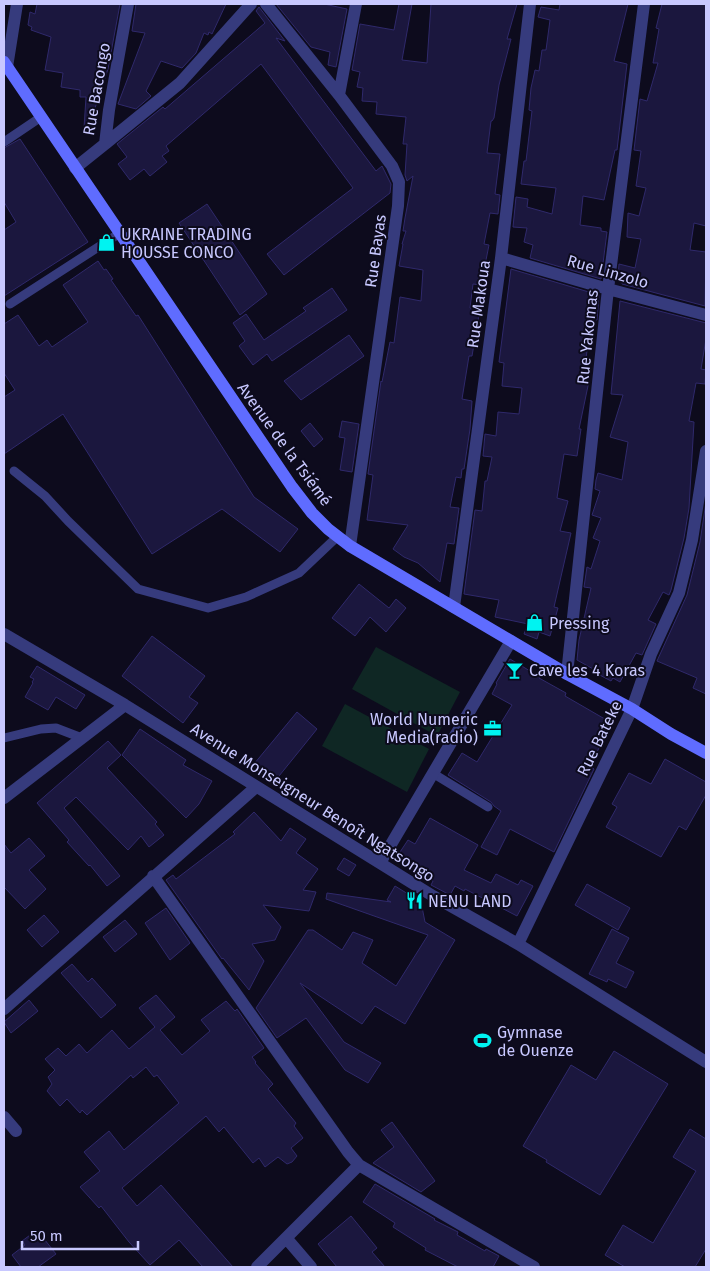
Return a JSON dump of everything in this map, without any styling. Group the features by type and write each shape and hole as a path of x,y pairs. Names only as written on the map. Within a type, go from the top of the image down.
{"main road":[{"name":"Avenue de la Tsiémé","path":"5,66 292,487 312,513 350,546 706,753"}],"street":[{"path":"5,66 17,4"},
{"name":"Rue Bacongo","path":"75,168 105,144 109,110 128,4"},
{"path":"105,144 180,83 251,4"},
{"name":"Rue Bayas","path":"266,4 339,95 392,166 399,182 398,206 350,546"},
{"path":"339,95 356,4"},
{"name":"Rue Makoua","path":"454,607 501,258 530,4"},
{"name":"Rue Yakomas","path":"568,674 608,289 644,4"},
{"name":"Rue Linzolo","path":"501,258 608,289 706,314"},
{"name":"Rue Bateke","path":"518,944 632,709 651,654 679,593 692,540 706,451"},
{"name":"Avenue Monseigneur Benoît Ngatsongo","path":"4,634 125,705 380,863 518,944 706,1062"},
{"path":"380,863 511,641"},
{"path":"4,798 125,705"},
{"path":"4,1009 256,787"},
{"path":"153,876 359,1165 534,1267"},
{"path":"4,1117 16,1132"},
{"path":"257,1267 359,1165"},
{"path":"287,1239 311,1267"}],"lane":[{"path":"4,142 40,117"},
{"path":"10,304 120,233"},
{"path":"14,471 45,496 138,589 208,608 246,597 299,573 338,536"},
{"path":"4,738 41,729 56,728 82,738"},
{"path":"434,774 488,807"}],"green space":[{"path":"376,647 460,692 437,736 352,689"},
{"path":"345,704 429,749 407,792 322,746"}],"building":[{"path":"37,4 120,4 108,69 88,129 84,128 86,97 80,97 80,90 61,87 63,73 45,70 51,37 31,30 32,27 28,25 30,12 35,14"},
{"path":"136,4 226,4 212,34 209,32 208,35 204,33 196,53 182,68 161,61 146,91 151,96 136,109 118,104 145,33 132,31"},
{"path":"276,4 324,4 347,9 336,67 328,65 330,52 311,47"},
{"path":"399,4 412,4 402,60 427,63 431,4 517,4 507,39 511,39 499,85 494,118 491,121 487,153 500,154 495,194 500,195 498,214 490,213 484,244 489,245 481,285 473,284 470,308 480,309 472,356 469,356 462,399 472,401 470,429 464,469 462,469 461,478 456,477 450,507 459,508 454,544 447,543 440,582 418,563 404,557 393,549 408,525 367,520 373,475 368,474 381,381 390,342 394,343 400,297 421,301 423,270 399,266 406,231 403,231 413,176 407,181 405,175 407,144 403,144 406,117 376,114 377,102 362,101 363,88 357,87 360,72 352,70 360,24 394,30"},
{"path":"560,4 628,4 614,61 627,64 617,150 615,150 604,200 583,196 580,225 601,228 601,231 607,232 601,279 530,258 533,245 524,242 527,228 513,227 516,197 528,199 527,207 552,214 556,188 521,184 524,161 526,161 532,111 529,110 531,88 535,70 539,71 542,50 546,50 550,20 538,17 541,7 559,10"},
{"path":"662,4 706,4 706,226 694,223 690,250 706,252 705,306 622,284 623,279 618,279 619,264 635,268 641,239 627,237 628,213 639,216 646,188 636,186 641,151 634,150 640,99 647,101 658,63 653,63 659,29 656,28"},
{"path":"259,7 285,41 276,38 376,171 382,166 391,184 390,193 284,275 267,254 353,188 261,64 166,146 169,151 162,156 167,162 150,176 144,169 130,180 118,164 127,157 117,144 163,107 165,109 265,23 256,11"},
{"path":"20,139 88,242 4,296 4,230 16,222 4,202 4,148"},
{"path":"207,204 267,294 240,315 179,223"},
{"path":"98,261 113,279 111,280 136,316 138,315 254,497 298,529 280,552 222,509 152,554 63,414 4,454 4,397 15,390 4,373 4,324 18,315 39,346 47,340 52,347 88,322 63,285"},
{"path":"511,269 599,295 597,320 593,319 586,358 591,359 586,381 589,381 579,429 581,429 577,456 564,454 557,498 568,501 560,531 571,533 554,607 558,608 550,636 539,632 537,639 524,634 528,624 495,617 499,600 464,594 475,510 482,511 485,481 487,481 492,457 483,456 485,434 496,436 498,412 519,414 522,388 502,386 504,363 499,362"},
{"path":"332,288 347,310 272,361 267,354 253,365 239,346 245,341 233,323 246,314 264,340 306,311 303,308"},
{"path":"620,301 706,323 706,339 701,369 706,370 705,384 696,383 689,421 694,422 689,508 684,538 671,590 669,595 663,592 648,620 656,624 642,655 636,653 620,682 613,678 611,681 577,660 579,640 591,588 584,587 587,567 591,569 600,541 593,538 601,518 592,515 600,491 595,489 596,480 598,473 622,480 628,442 610,437 623,395 611,394"},
{"path":"349,335 364,356 301,400 284,381"},
{"path":"342,421 359,424 352,472 340,470 345,438 339,437"},
{"path":"310,423 323,439 314,447 301,431"},
{"path":"706,502 706,694 693,688 697,678 657,661 687,595 700,542"},
{"path":"359,584 389,608 396,599 406,608 386,632 370,617 355,636 332,618"},
{"path":"152,636 205,676 189,697 198,703 183,723 122,676"},
{"path":"510,659 566,693 565,696 610,722 608,725 610,726 590,766 594,769 554,852 510,829 497,855 481,847 501,811 491,802 448,775 462,753 477,762 512,705 492,694"},
{"path":"37,666 85,695 76,709 56,697 48,710 25,697 34,679 30,677"},
{"path":"297,712 317,729 275,781 254,764"},
{"path":"140,729 186,760 183,765 212,781 199,804 186,818 122,755"},
{"path":"108,741 121,755 107,768 157,822 155,824 164,835 149,847 141,836 128,850 76,797 64,808 120,876 107,886 90,865 67,842 69,840 37,803"},
{"path":"665,759 706,782 706,795 686,830 679,826 661,857 606,827 617,807 612,804 629,773 651,784"},
{"path":"254,812 281,841 290,828 306,839 296,853 318,869 303,890 316,892 309,911 263,905 281,927 275,940 252,944 264,961 249,990 222,959 166,880 173,875 176,879 235,834 233,832"},
{"path":"430,818 478,845 464,870 491,883 496,874 518,885 521,880 533,886 517,916 465,889 464,891 455,886 450,895 431,885 433,881 396,858 408,840 415,844"},
{"path":"29,838 45,856 29,870 46,889 25,909 4,887 4,844 11,853"},
{"path":"344,858 356,865 349,876 337,869"},
{"path":"587,884 630,908 618,930 575,905"},
{"path":"395,886 421,902 425,922 455,940 405,1024 375,1006 362,1024 300,983 344,1042 381,1063 368,1083 345,1070 306,1018 277,1038 256,1008 308,930 313,930 342,950 353,932 373,940 362,963 396,986 428,935 326,899 327,893 391,902 387,900"},
{"path":"166,908 190,943 170,960 145,923"},
{"path":"44,915 59,932 42,947 27,930"},
{"path":"125,920 137,934 115,952 103,937"},
{"path":"612,929 629,938 616,963 634,972 626,988 608,979 607,982 589,974"},
{"path":"72,964 88,982 92,978 116,1005 101,1018 61,973"},
{"path":"156,995 175,1017 160,1030 182,1055 210,1031 201,1020 226,1001 235,1011 237,1009 264,1048 252,1057 273,1084 268,1089 296,1123 294,1126 303,1138 291,1148 297,1156 292,1162 287,1164 278,1157 265,1167 259,1158 253,1163 224,1127 219,1132 206,1116 122,1188 137,1206 161,1185 233,1267 203,1267 179,1240 150,1265 101,1206 99,1208 80,1187 100,1171 84,1152 109,1131 124,1150 179,1103 157,1075 154,1077 146,1067 133,1078 131,1075 87,1115 82,1110 80,1113 67,1099 60,1106 47,1091 52,1084 48,1077 55,1070 45,1059 58,1048 66,1056 79,1044 87,1053 112,1030 129,1049 155,1027 139,1008"},
{"path":"29,1000 38,1011 11,1033 4,1022"},
{"path":"614,1051 668,1084 600,1195 523,1146 571,1065 596,1080"},
{"path":"392,1122 435,1181 421,1192 373,1163 394,1147 381,1130"},
{"path":"690,1129 706,1139 706,1249 695,1267 625,1267 605,1255 623,1225 653,1243 696,1171 673,1157"},
{"path":"375,1184 434,1220 458,1232 457,1235 485,1251 486,1249 499,1256 493,1267 458,1267 425,1250 426,1248 393,1227 395,1223 363,1202"},
{"path":"351,1216 377,1248 372,1252 385,1267 337,1267 318,1244"},
{"path":"37,1230 56,1254 38,1267 21,1267 12,1255 25,1245 22,1241"}],"place":[{"name":"UKRAINE TRADING HOUSSE CONCO","path":"107,243"},
{"name":"Pressing","path":"535,623"},
{"name":"Cave les 4 Koras","path":"515,670"},
{"name":"World Numeric Media(radio)","path":"492,728"},
{"name":"NENU LAND","path":"414,901"},
{"name":"Gymnase de Ouenze","path":"483,1041"}]}
